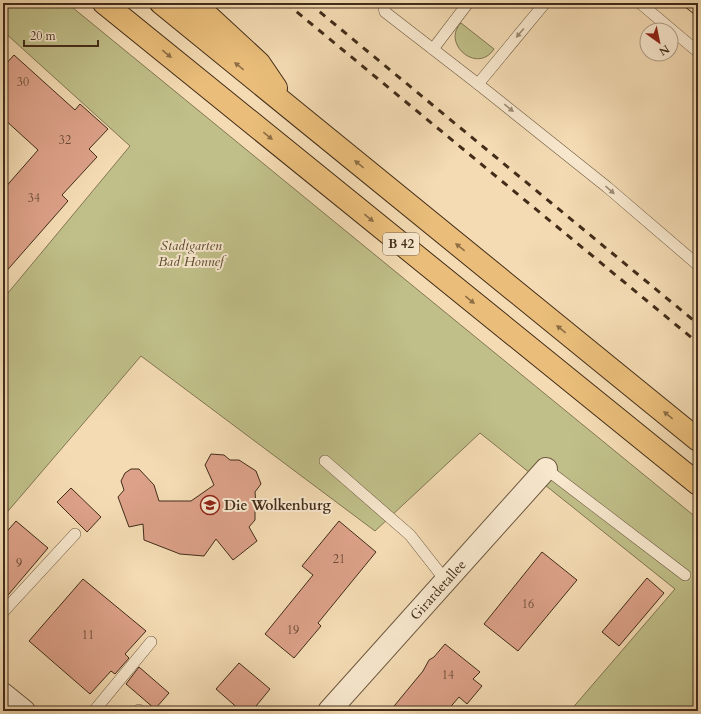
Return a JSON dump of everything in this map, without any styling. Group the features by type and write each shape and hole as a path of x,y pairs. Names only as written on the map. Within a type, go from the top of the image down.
{"highway":[{"name":"B 42","path":"104,3 698,484"},
{"name":"B 42","path":"161,3 698,440"},
{"path":"194,3 259,63 290,109"}],"street":[{"name":"Girardetallee","path":"329,711 546,468"},
{"path":"3,694 24,711"}],"lane":[{"path":"383,3 386,12 607,187 698,265"},
{"path":"433,49 468,3"},
{"path":"478,84 546,3"},
{"path":"640,3 698,52"},
{"path":"326,461 410,535 446,580"},
{"path":"546,468 685,575"},
{"path":"3,612 75,534"},
{"path":"94,711 151,642"}],"green space":[{"name":"Stadtgarten Bad Honnef","path":"3,3 67,3 698,519 698,711 570,711 675,589 480,433 375,531 141,356 3,517 3,299 130,146 3,31"},
{"path":"461,23 494,49 487,56 479,59 471,57 458,47 455,39 456,31"}],"building":[{"path":"14,55 75,110 80,104 108,129 89,149 97,157 62,195 68,201 3,275 3,190 38,150 3,118 3,67"},
{"name":"Die Wolkenburg","path":"211,454 224,455 230,460 239,460 256,471 261,484 255,492 255,520 249,527 257,541 233,560 216,539 204,556 180,554 144,540 143,524 129,527 118,497 124,490 121,481 125,473 131,469 139,469 154,485 159,501 191,501 214,485 205,465"},
{"path":"71,488 101,517 87,532 57,502"},
{"path":"16,521 48,548 3,601 3,536"},
{"path":"339,521 376,552 318,623 321,626 294,658 265,634 313,575 302,566"},
{"path":"542,552 577,580 518,651 484,624"},
{"path":"647,578 664,593 619,646 602,632"},
{"path":"83,579 146,631 125,654 129,658 115,674 111,671 90,694 29,641"},
{"path":"445,644 480,672 473,679 482,686 467,704 459,697 447,711 390,711 423,671 429,660 434,657"},
{"path":"239,663 270,689 252,711 241,711 216,689"},
{"path":"139,667 169,693 155,709 126,684"}],"tram line":[{"path":"680,3 698,17"}],"railway":[{"path":"286,3 698,343"},
{"path":"309,3 698,324"}],"place":[{"name":"Die Wolkenburg","path":"210,505"}]}
